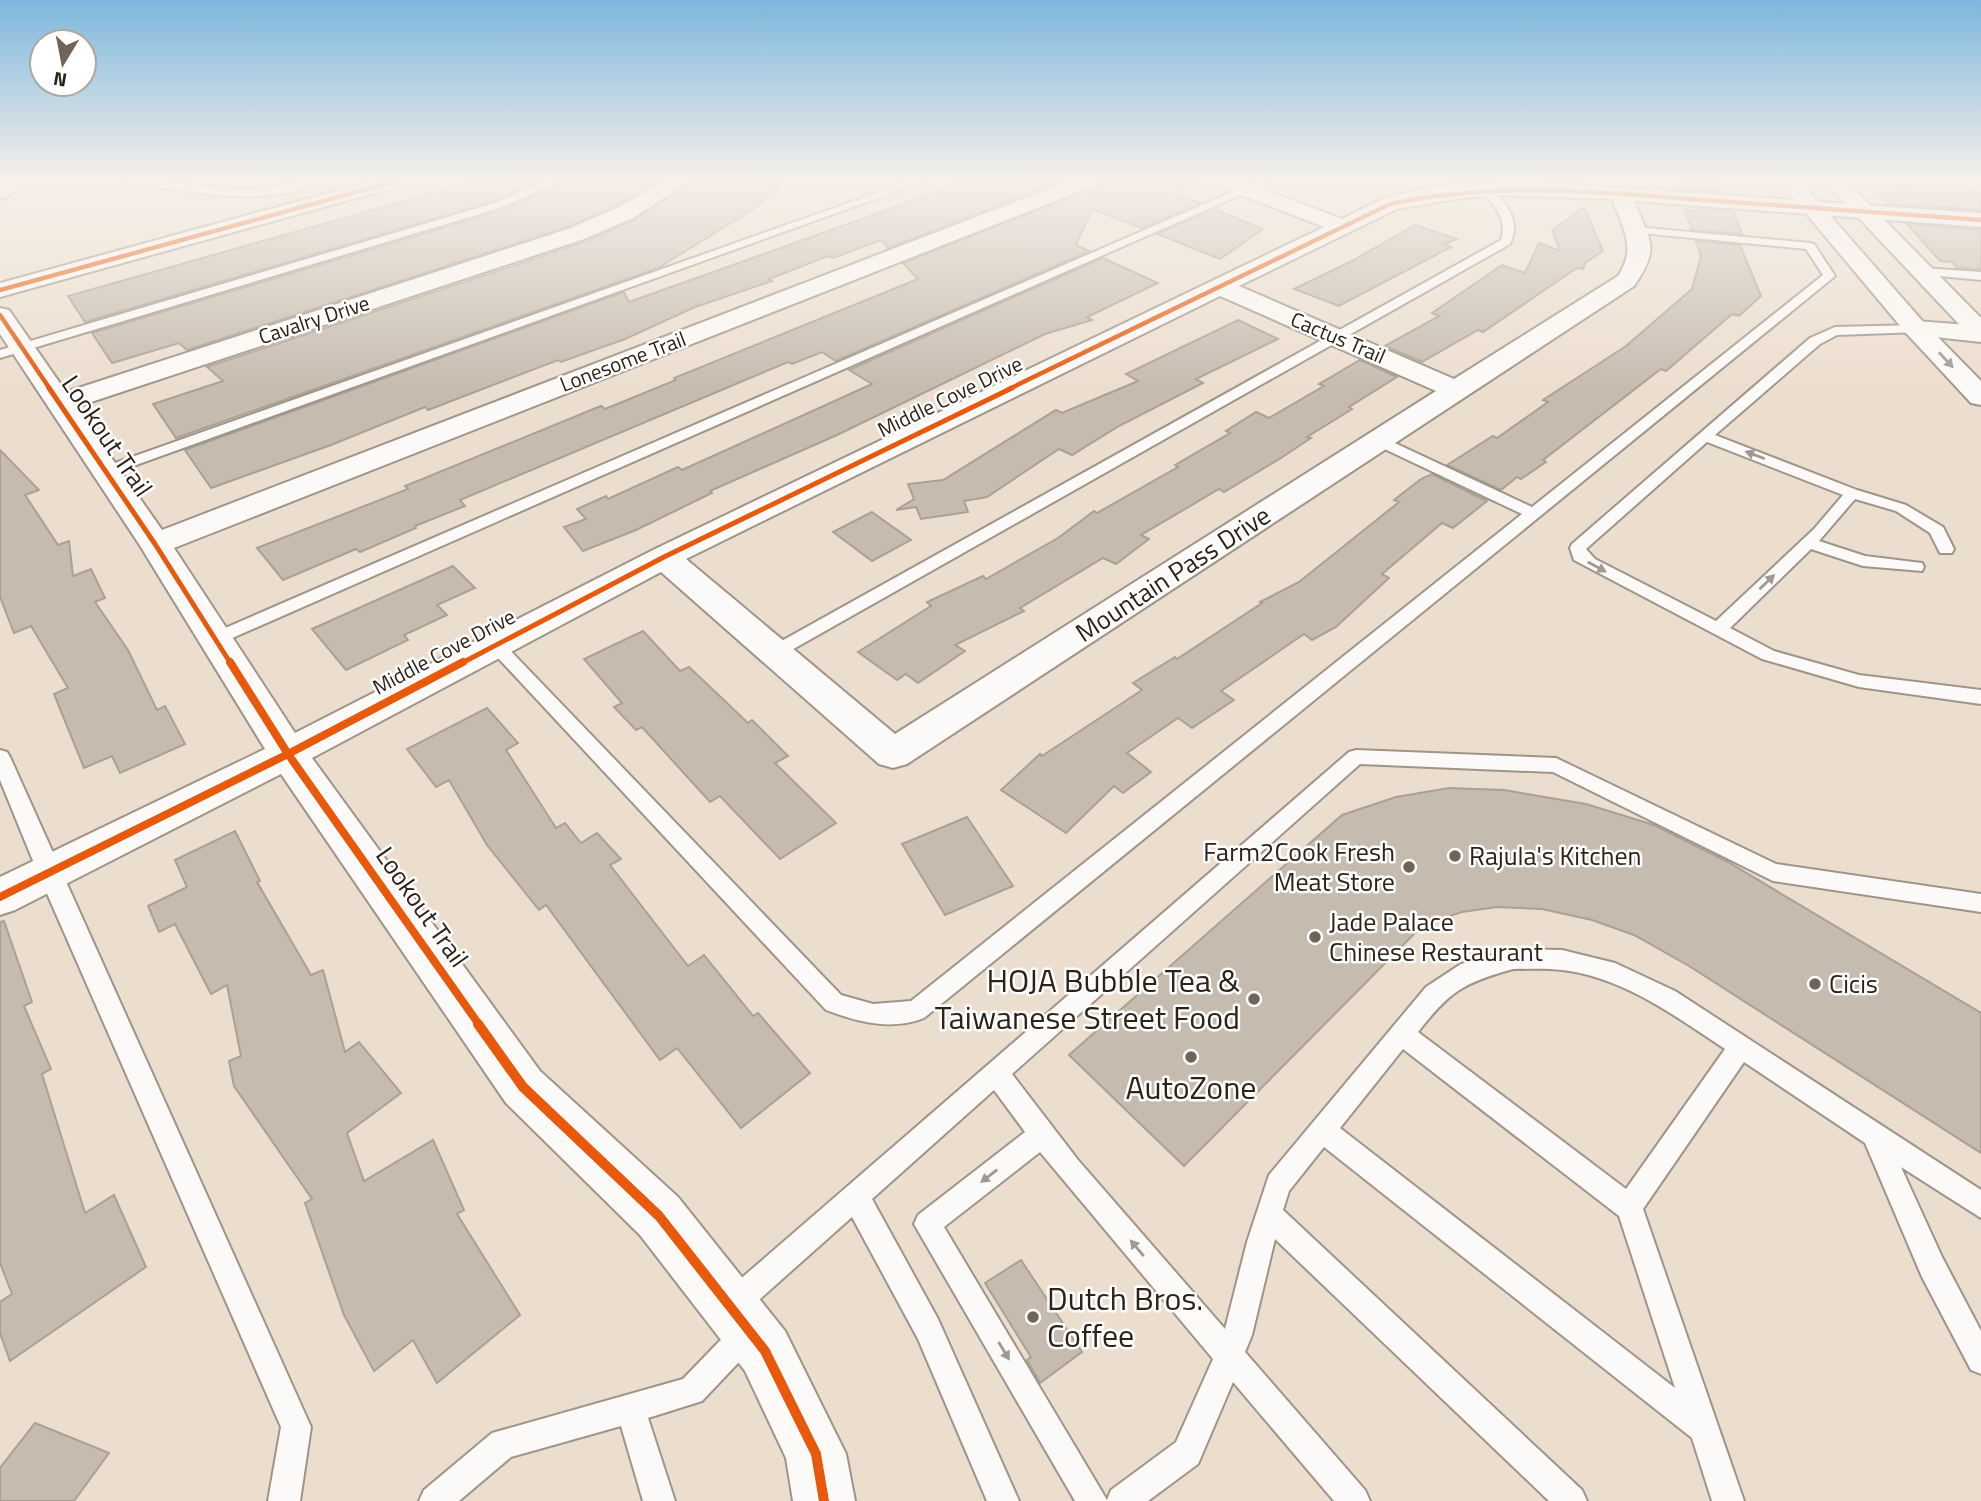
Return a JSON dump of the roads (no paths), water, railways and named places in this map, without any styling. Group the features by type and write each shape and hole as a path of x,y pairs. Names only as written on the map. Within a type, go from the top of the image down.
{"street":[{"path":"0,290 147,250"},
{"name":"Cavalry Drive","path":"58,403 530,250"},
{"name":"Lonesome Trail","path":"155,544 911,250"},
{"name":"Middle Cove Drive","path":"0,897 288,754 664,557 1292,250"},
{"name":"Mountain Pass Drive","path":"664,557 893,754 1626,281 1638,264 1640,250"},
{"path":"1850,250 1916,329 1981,397"},
{"path":"1902,250 1981,333"},
{"name":"Cactus Trail","path":"1218,286 1458,391"},
{"path":"1916,329 1981,333"},
{"name":"Lookout Trail","path":"7,339 58,403 106,471 288,754 523,1087 659,1216 765,1351 816,1454 824,1501"}],"lane":[{"path":"7,339 334,250"},
{"path":"106,471 726,250"},
{"path":"215,639 1108,250"},
{"path":"775,652 1492,250"},
{"path":"495,645 834,1003 873,1016 916,1011 1829,276 1813,250"},
{"path":"1923,272 1981,276"},
{"path":"1916,329 1835,331 1815,341 1578,548 1580,556 1589,563 1768,655 1859,681 1981,697"},
{"path":"1705,436 1852,493 1901,508 1937,530 1946,549"},
{"path":"1379,442 1534,514"},
{"path":"1718,629 1808,543 1852,493"},
{"path":"1808,543 1863,561 1916,567"},
{"path":"435,1501 503,1444 692,1391 740,1319 856,1197 1356,757 1556,765 1773,872 1981,903"},
{"path":"0,758 296,1427 284,1501"},
{"path":"1122,1501 1187,1454 1238,1335 1278,1184 1434,994 1469,971 1513,959 1562,960 1625,978 1667,998 1981,1205"},
{"path":"1402,1034 1629,1207 1728,1501"},
{"path":"1629,1207 1741,1046"},
{"path":"996,1073 1069,1169 1354,1501"},
{"path":"1322,1130 1704,1429"},
{"path":"1043,1134 927,1224 1092,1501"},
{"path":"1873,1134 1932,1267 1981,1360"},
{"path":"856,1197 928,1329 1003,1501"},
{"path":"1268,1214 1571,1501"},
{"path":"630,1408 659,1501"}],"place":[{"name":"Rajula's Kitchen","path":"1455,856"},
{"name":"Farm2Cook Fresh Meat Store","path":"1409,867"},
{"name":"Jade Palace Chinese Restaurant","path":"1315,937"},
{"name":"Cicis","path":"1815,984"},
{"name":"HOJA Bubble Tea & Taiwanese Street Food","path":"1254,999"},
{"name":"AutoZone","path":"1191,1057"},
{"name":"Dutch Bros. Coffee","path":"1033,1317"}]}
